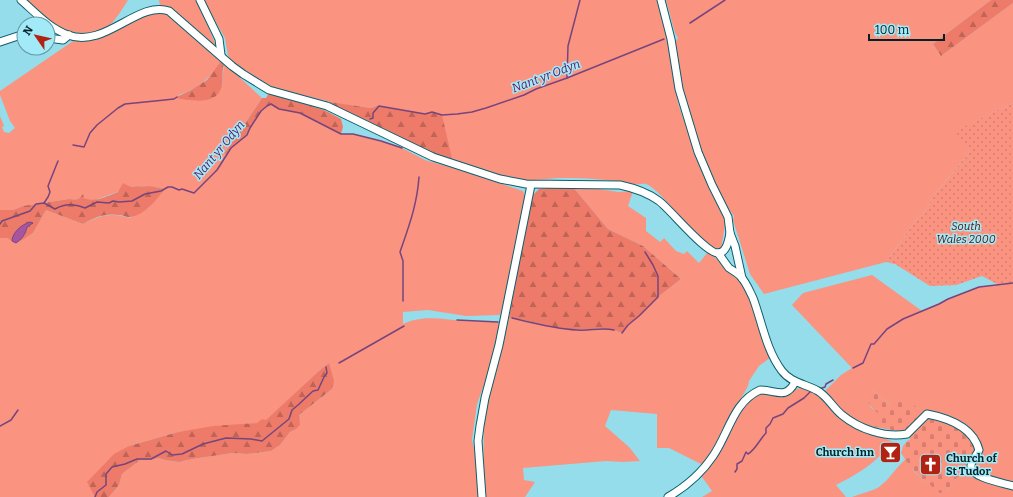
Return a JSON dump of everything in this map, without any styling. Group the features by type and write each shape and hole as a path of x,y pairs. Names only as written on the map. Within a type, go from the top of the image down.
{"street":[{"path":"21,0 49,24 69,35 86,37 97,35 152,9 159,8 169,11 243,74 269,90 327,106 448,163 500,179 531,184 620,185 647,193 670,210 706,248 718,254 729,267 742,278"},
{"path":"200,0 219,39 221,55"},
{"path":"661,0 671,39 678,89 698,152 728,217 730,233 735,246 742,278 753,298 771,354 782,372 795,382 819,392 841,414 852,422 876,432 895,435 907,434 927,414 946,418 965,429 977,444 979,450 971,468 974,473 1013,486"},
{"path":"56,39 63,40 69,35"},
{"path":"0,42 16,37"},
{"path":"482,497 478,441 480,426 485,398 499,345 531,184"},
{"path":"718,254 725,248 730,233"},
{"path":"668,497 694,479 706,466 722,440 737,409 747,398 760,390 781,393 790,391 795,382"}],"green space":[{"path":"26,0 128,0 108,27 89,34 69,32 56,24 56,16 45,16"},
{"path":"159,0 197,0 217,48 216,49 181,17 160,6"},
{"path":"203,0 658,0 671,51 678,103 700,167 726,220 721,249 714,248 705,242 654,189 646,184 558,178 519,180 502,177 453,163 432,112 425,114 379,106 370,108 339,104 277,89 267,85 233,64 228,55 225,38"},
{"path":"666,0 991,0 933,44 941,56 1013,3 1013,103 956,131 970,152 937,191 923,214 916,220 886,262 764,294 750,274 733,220 734,216 708,171 685,104 675,42 678,38 675,33"},
{"path":"991,0 1013,0 1013,3 941,56 933,44"},
{"path":"149,12 168,14 221,61 212,74 202,83 177,96 222,86 224,63 262,98 237,136 224,152 227,154 234,145 248,134 252,125 264,108 271,104 279,109 300,113 341,134 353,134 381,141 402,148 425,160 523,191 526,199 506,294 500,315 466,316 428,310 403,312 403,324 427,318 502,323 491,366 477,404 472,440 476,458 479,497 109,497 119,485 122,474 140,460 159,458 179,462 233,453 247,454 271,451 280,445 290,432 296,429 299,415 332,389 329,363 266,421 178,432 129,446 95,497 0,497 0,238 7,238 16,243 33,233 46,210 83,224 95,218 106,215 117,215 130,218 149,207 164,189 150,186 131,187 95,200 84,198 83,195 80,198 73,200 69,199 23,206 13,210 0,210 0,116 4,126 2,127 4,132 9,133 15,128 10,121 0,95 0,91 51,56 56,56 56,53 76,39"},
{"path":"221,61 224,63 222,85 215,97 195,101 175,98 207,80"},
{"path":"269,93 324,110 341,119 343,127 341,134 300,113 279,109 271,104 260,113 245,138 231,148 227,155 224,153 262,98 266,98"},
{"path":"323,101 370,108 379,106 425,114 432,112 442,115 453,163 368,121"},
{"name":"South Wales 2000","path":"1013,103 1013,283 997,284 982,276 956,285 930,286 895,264 886,262 916,220 923,214 937,191 970,152 955,131"},
{"path":"123,183 131,187 150,186 165,189 146,210 131,217 105,215 83,224 46,210 33,233 19,242 26,232 27,227 32,224 26,223 15,233 12,241 7,238 0,238 0,210 13,210 23,206 77,199 83,194 84,198 93,200 118,192"},
{"path":"573,187 619,192 633,191 628,206 646,218 646,231 660,242 664,238 676,251 684,254 687,251 699,263 708,252 724,265 738,279 746,292 770,358 759,366 749,381 748,386 705,463 701,464 669,448 657,448 657,414 611,410 605,426 629,447 640,461 606,461 523,468 524,480 535,482 525,497 485,497 483,479 484,419 488,396 509,318 564,329 607,329 622,333 628,325 658,297 681,279 643,246 608,229"},
{"path":"573,187 608,229 643,246 681,279 658,297 628,325 622,333 607,329 564,329 509,318 531,197 539,189"},
{"path":"872,275 922,311 979,287 1013,283 1013,482 995,479 975,470 973,466 981,449 980,441 966,424 946,415 930,411 923,413 899,393 889,404 871,389 869,406 880,414 869,426 849,416 825,391 841,375 852,368 792,305 803,293"},
{"path":"329,363 334,381 332,389 299,415 300,425 290,432 280,445 271,451 247,454 233,453 179,462 159,458 140,460 122,474 119,485 109,497 95,497 87,482 114,454 129,446 178,432 213,426 257,423 262,419 266,420"},
{"path":"803,388 817,393 861,430 873,436 884,438 898,444 891,450 890,449 883,453 861,471 836,485 846,497 702,497 712,491 701,476 742,405 763,392 787,394 796,389"},
{"path":"871,389 889,404 899,392 923,413 908,431 903,432 869,426 879,414 864,398"},
{"path":"927,417 944,419 964,431 975,444 975,454 946,492 940,493 920,477 901,453 903,446 908,440 909,441 909,438"},
{"path":"906,459 918,475 933,486 946,492 960,473 1013,489 1013,497 852,497 879,487"}],"shaded area":[{"path":"30,222 33,223 27,227 26,232 21,238 16,243 12,241 12,238 18,229"}],"waterway":[{"path":"567,78 568,46 580,0"},
{"name":"Nant yr Odyn","path":"690,23 725,0"},
{"name":"Nant yr Odyn","path":"370,119 373,118 373,113 379,106 425,114 432,112 442,115 472,112 524,95 664,39"},
{"path":"73,145 84,147 90,133 97,125 125,104 174,99 177,97"},
{"name":"Nant yr Odyn","path":"0,224 2,221 30,211 36,204 44,203 55,209 70,205 85,208 97,202 109,203 113,201 132,201 145,194 161,191 168,187 194,193 217,170 231,148 247,135 261,111 271,104 279,109 300,113 341,134 353,134 402,148"},
{"path":"44,203 50,192 48,186 58,161"},
{"path":"403,301 403,261 400,252 414,206 419,177"},
{"path":"622,333 628,325 658,297 658,276 645,252"},
{"path":"853,368 863,363 871,344 874,344 887,329 903,319 979,287 1013,283"},
{"path":"512,318 544,326 569,329 614,330"},
{"path":"457,320 498,322"},
{"path":"339,363 404,326"},
{"path":"95,497 97,492 106,485 106,474 112,467 137,459 151,459 166,451 172,455 182,454 203,444 226,438 262,441 289,419 292,410 313,391 318,390 327,373 326,367"},
{"path":"819,389 825,387 826,384 833,380"},
{"path":"735,472 737,469 737,464 742,461 746,452 748,454 751,452 766,433 766,428 773,418 783,414 788,408 804,398 812,390"},
{"path":"0,426 11,420 18,410"}],"place":[{"name":"Church Inn","path":"890,452"},
{"name":"Church of St Tudor","path":"930,464"}]}
